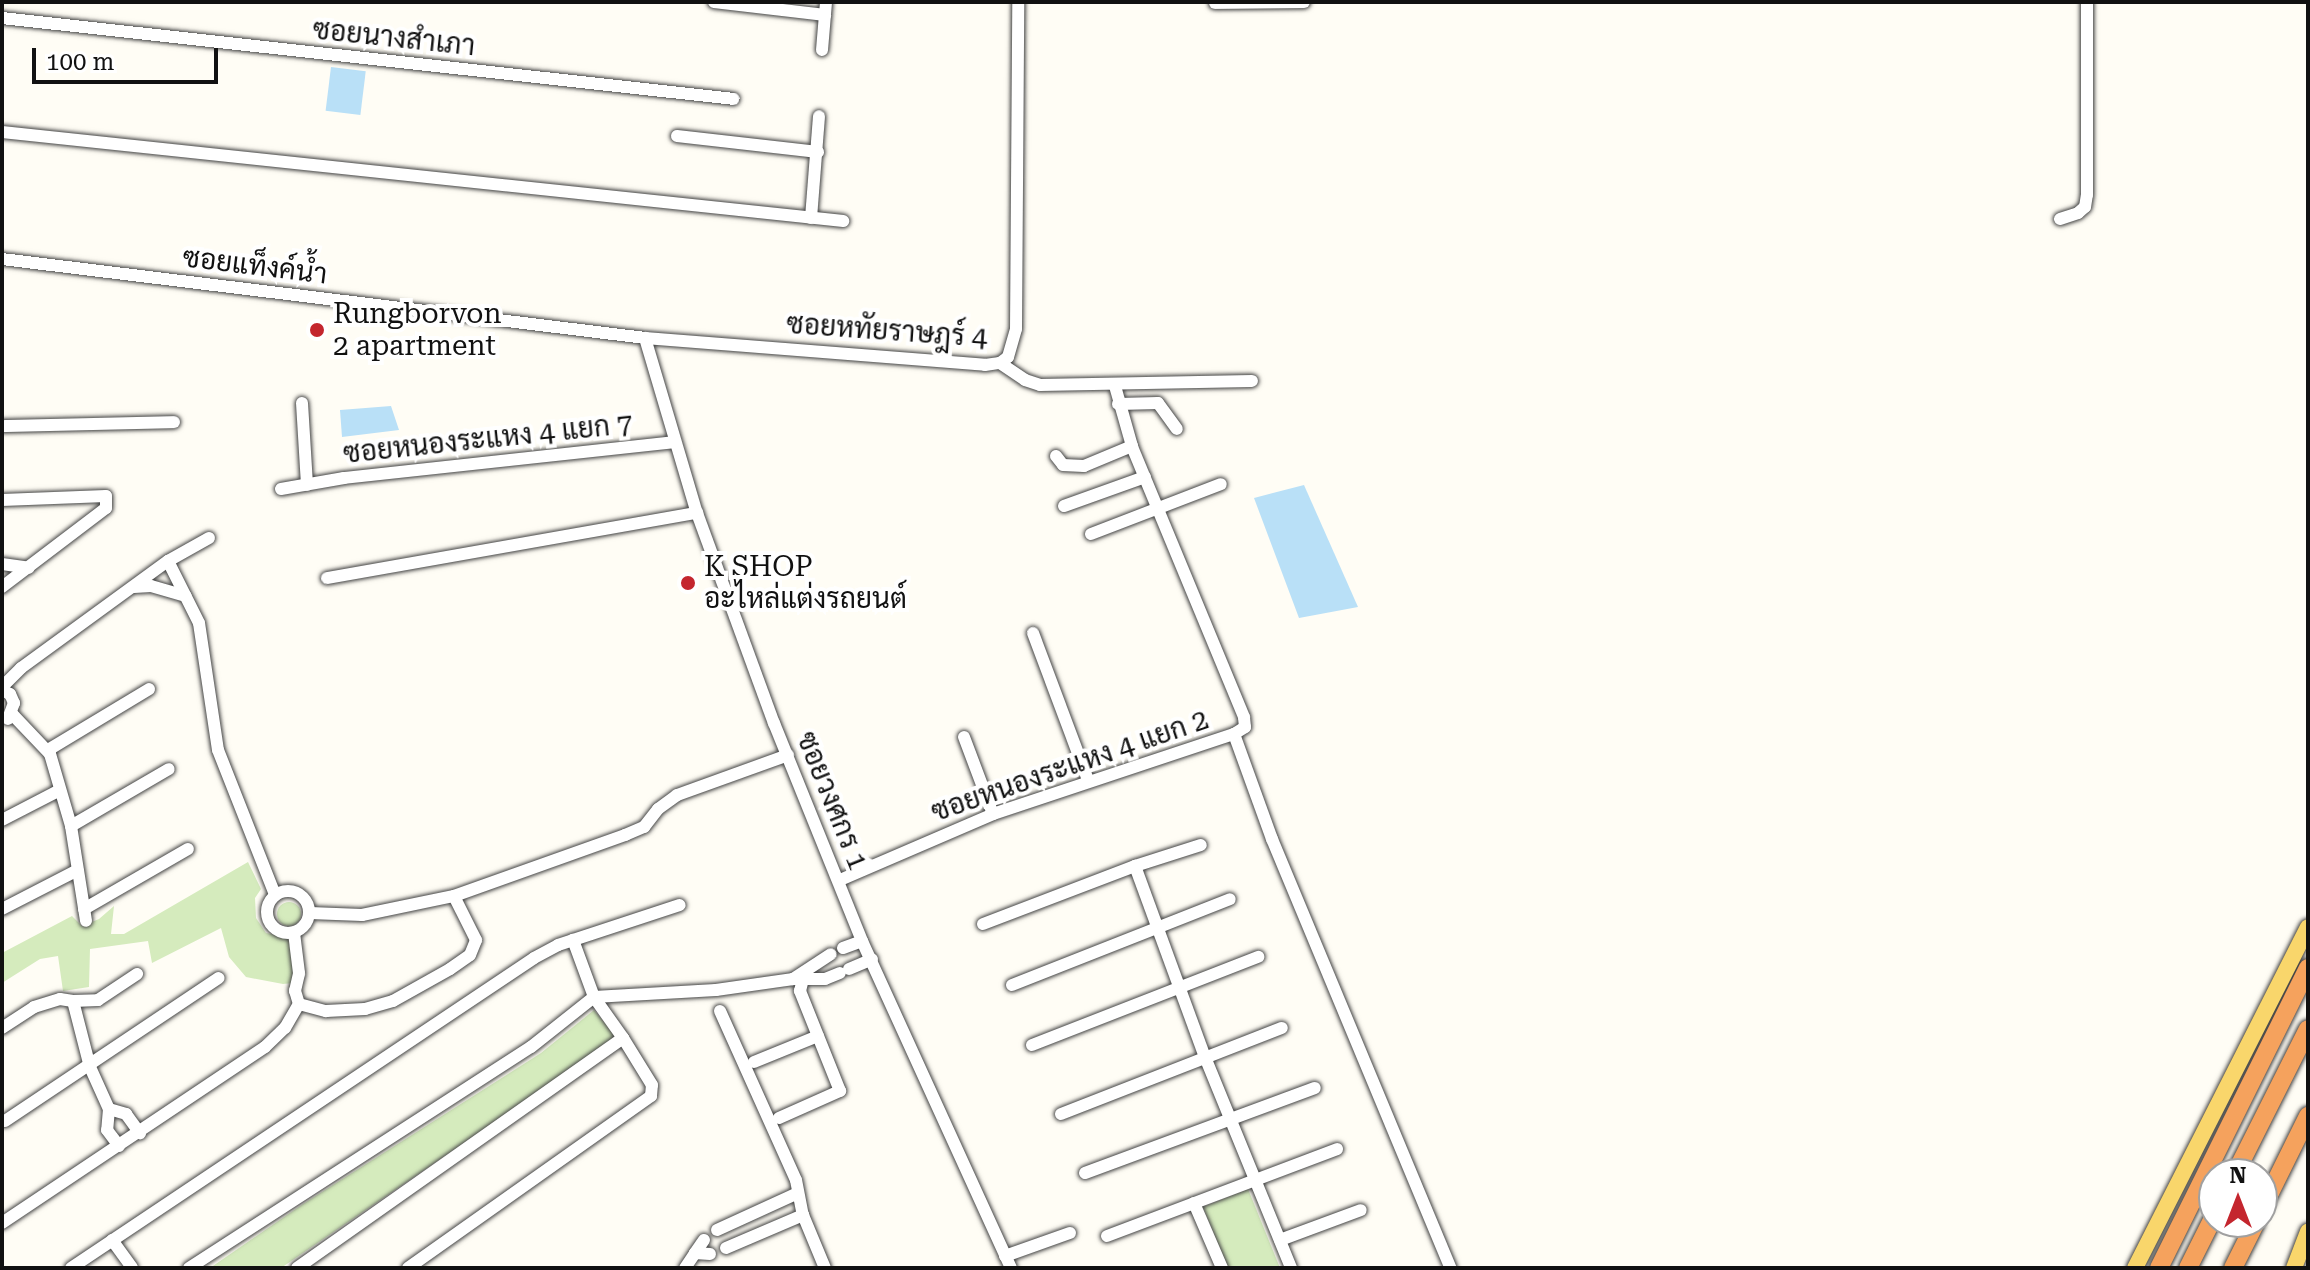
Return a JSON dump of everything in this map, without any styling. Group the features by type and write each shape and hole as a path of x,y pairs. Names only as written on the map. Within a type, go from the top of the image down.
{"highway":[{"path":"2159,1268 2308,968"},
{"path":"2243,1158 2308,1029"},
{"path":"2278,1177 2308,1116"},
{"path":"2188,1268 2203,1238"},
{"path":"2233,1268 2248,1238"},
{"path":"2241,1268 2251,1238"}],"main road":[{"path":"2135,1268 2308,927"},
{"path":"2294,1268 2308,1232"}],"street":[{"path":"714,2 825,8 822,50"},
{"name":"ซอยหทัยราษฎร์ 4","path":"645,338 985,365 1000,363 1008,357 1016,329 1018,2"},
{"path":"1215,3 1304,2"},
{"path":"2060,219 2085,207 2087,195 2087,2"},
{"name":"ซอยนางสำเภา","path":"2,18 734,99"},
{"path":"811,218 819,116"},
{"path":"2,132 843,221"},
{"path":"677,136 818,152"},
{"name":"ซอยแท็งค์น้ำ","path":"2,259 645,338"},
{"name":"ซอยวงศกร 1","path":"645,338 697,513 788,755 862,941 1008,1262"},
{"path":"1000,363 1025,380 1040,385 1115,386 1252,381"},
{"name":"ซอยหนองระแหง 4 แยก 2","path":"840,880 993,814 1234,734 1245,727 1244,717 1132,446 1115,386"},
{"name":"ซอยหนองระแหง 4 แยก 7","path":"302,403 307,485"},
{"path":"1118,404 1158,403 1177,429"},
{"path":"2,426 174,422"},
{"name":"ซอยหนองระแหง 4 แยก 7","path":"281,489 674,442"},
{"path":"1056,456 1063,465 1084,466 1132,446"},
{"path":"1064,506 1145,477"},
{"path":"1091,534 1157,506 1221,484"},
{"path":"2,500 106,496 106,508 2,587"},
{"path":"327,578 697,513"},
{"path":"6,720 14,703 10,694 2,689 21,668 168,561 209,538"},
{"path":"168,561 199,623 218,750 275,895"},
{"path":"2,564 29,568"},
{"path":"134,587 151,586 186,596"},
{"path":"1033,633 1088,780"},
{"path":"48,750 149,689"},
{"path":"6,720 13,715 48,750 71,826 85,915 188,849"},
{"path":"1234,734 1272,839 1451,1268"},
{"path":"964,737 993,814"},
{"path":"310,913 362,915 454,896 644,827 658,809 677,795 788,755"},
{"path":"71,826 169,769"},
{"path":"2,820 60,790"},
{"path":"983,924 1135,866 1201,845"},
{"path":"1135,866 1159,924 1205,1057 1291,1268"},
{"path":"2,909 78,870"},
{"path":"288,891 301,895 310,913 305,925 294,933 279,932 269,922 267,907 275,895 288,891"},
{"path":"299,1004 326,1011 365,1009 393,1001 450,969 470,955 476,940 454,896"},
{"path":"1012,985 1159,924 1230,899"},
{"path":"71,1268 534,958 573,940 680,905"},
{"path":"2,1223 265,1047 285,1028 299,1004 295,991 299,973 294,933"},
{"path":"408,1268 651,1096 652,1085 594,997 573,940"},
{"path":"798,979 837,951 862,941"},
{"path":"1032,1045 1258,957"},
{"path":"189,1268 531,1047 594,997 716,990 798,979 825,979 872,959"},
{"path":"2,1028 34,1007 50,1001 98,1000 137,974"},
{"path":"5,1121 219,978"},
{"path":"779,1118 840,1091 798,979"},
{"path":"73,1001 90,1067 109,1109 107,1130 119,1146"},
{"path":"720,1011 796,1180 803,1215 825,1268"},
{"path":"1061,1114 1282,1028"},
{"path":"754,1062 818,1036"},
{"path":"297,1268 623,1038"},
{"path":"1085,1173 1315,1088"},
{"path":"109,1109 126,1114 140,1133"},
{"path":"1107,1236 1337,1149"},
{"path":"717,1230 798,1193"},
{"path":"1194,1203 1220,1267"},
{"path":"1280,1240 1361,1210"},
{"path":"726,1248 803,1215"},
{"path":"1008,1262 1070,1233"},
{"path":"112,1240 132,1268"},
{"path":"685,1268 704,1240"},
{"path":"695,1253 710,1254"}],"green space":[{"path":"248,862 261,889 255,898 256,918 266,933 298,939 303,982 283,984 246,977 229,957 221,928 152,963 148,941 90,949 89,987 63,991 58,956 40,959 2,983 2,953 72,916 82,926 99,919 114,906 111,934 124,934"},
{"path":"289,902 297,906 301,914 297,922 289,926 281,922 277,914 281,906"},
{"path":"594,1010 617,1038 281,1268 210,1268 303,1204 541,1053"},
{"path":"1248,1189 1280,1268 1228,1268 1203,1207"}],"water":[{"path":"331,67 366,71 360,115 326,111"},
{"path":"391,406 399,430 342,437 340,410"},
{"path":"1304,485 1358,607 1299,618 1254,498"}],"place":[{"name":"Rungborvon 2 apartment","path":"317,330"},
{"name":"K SHOP อะไหล่แต่งรถยนต์","path":"688,583"}]}
